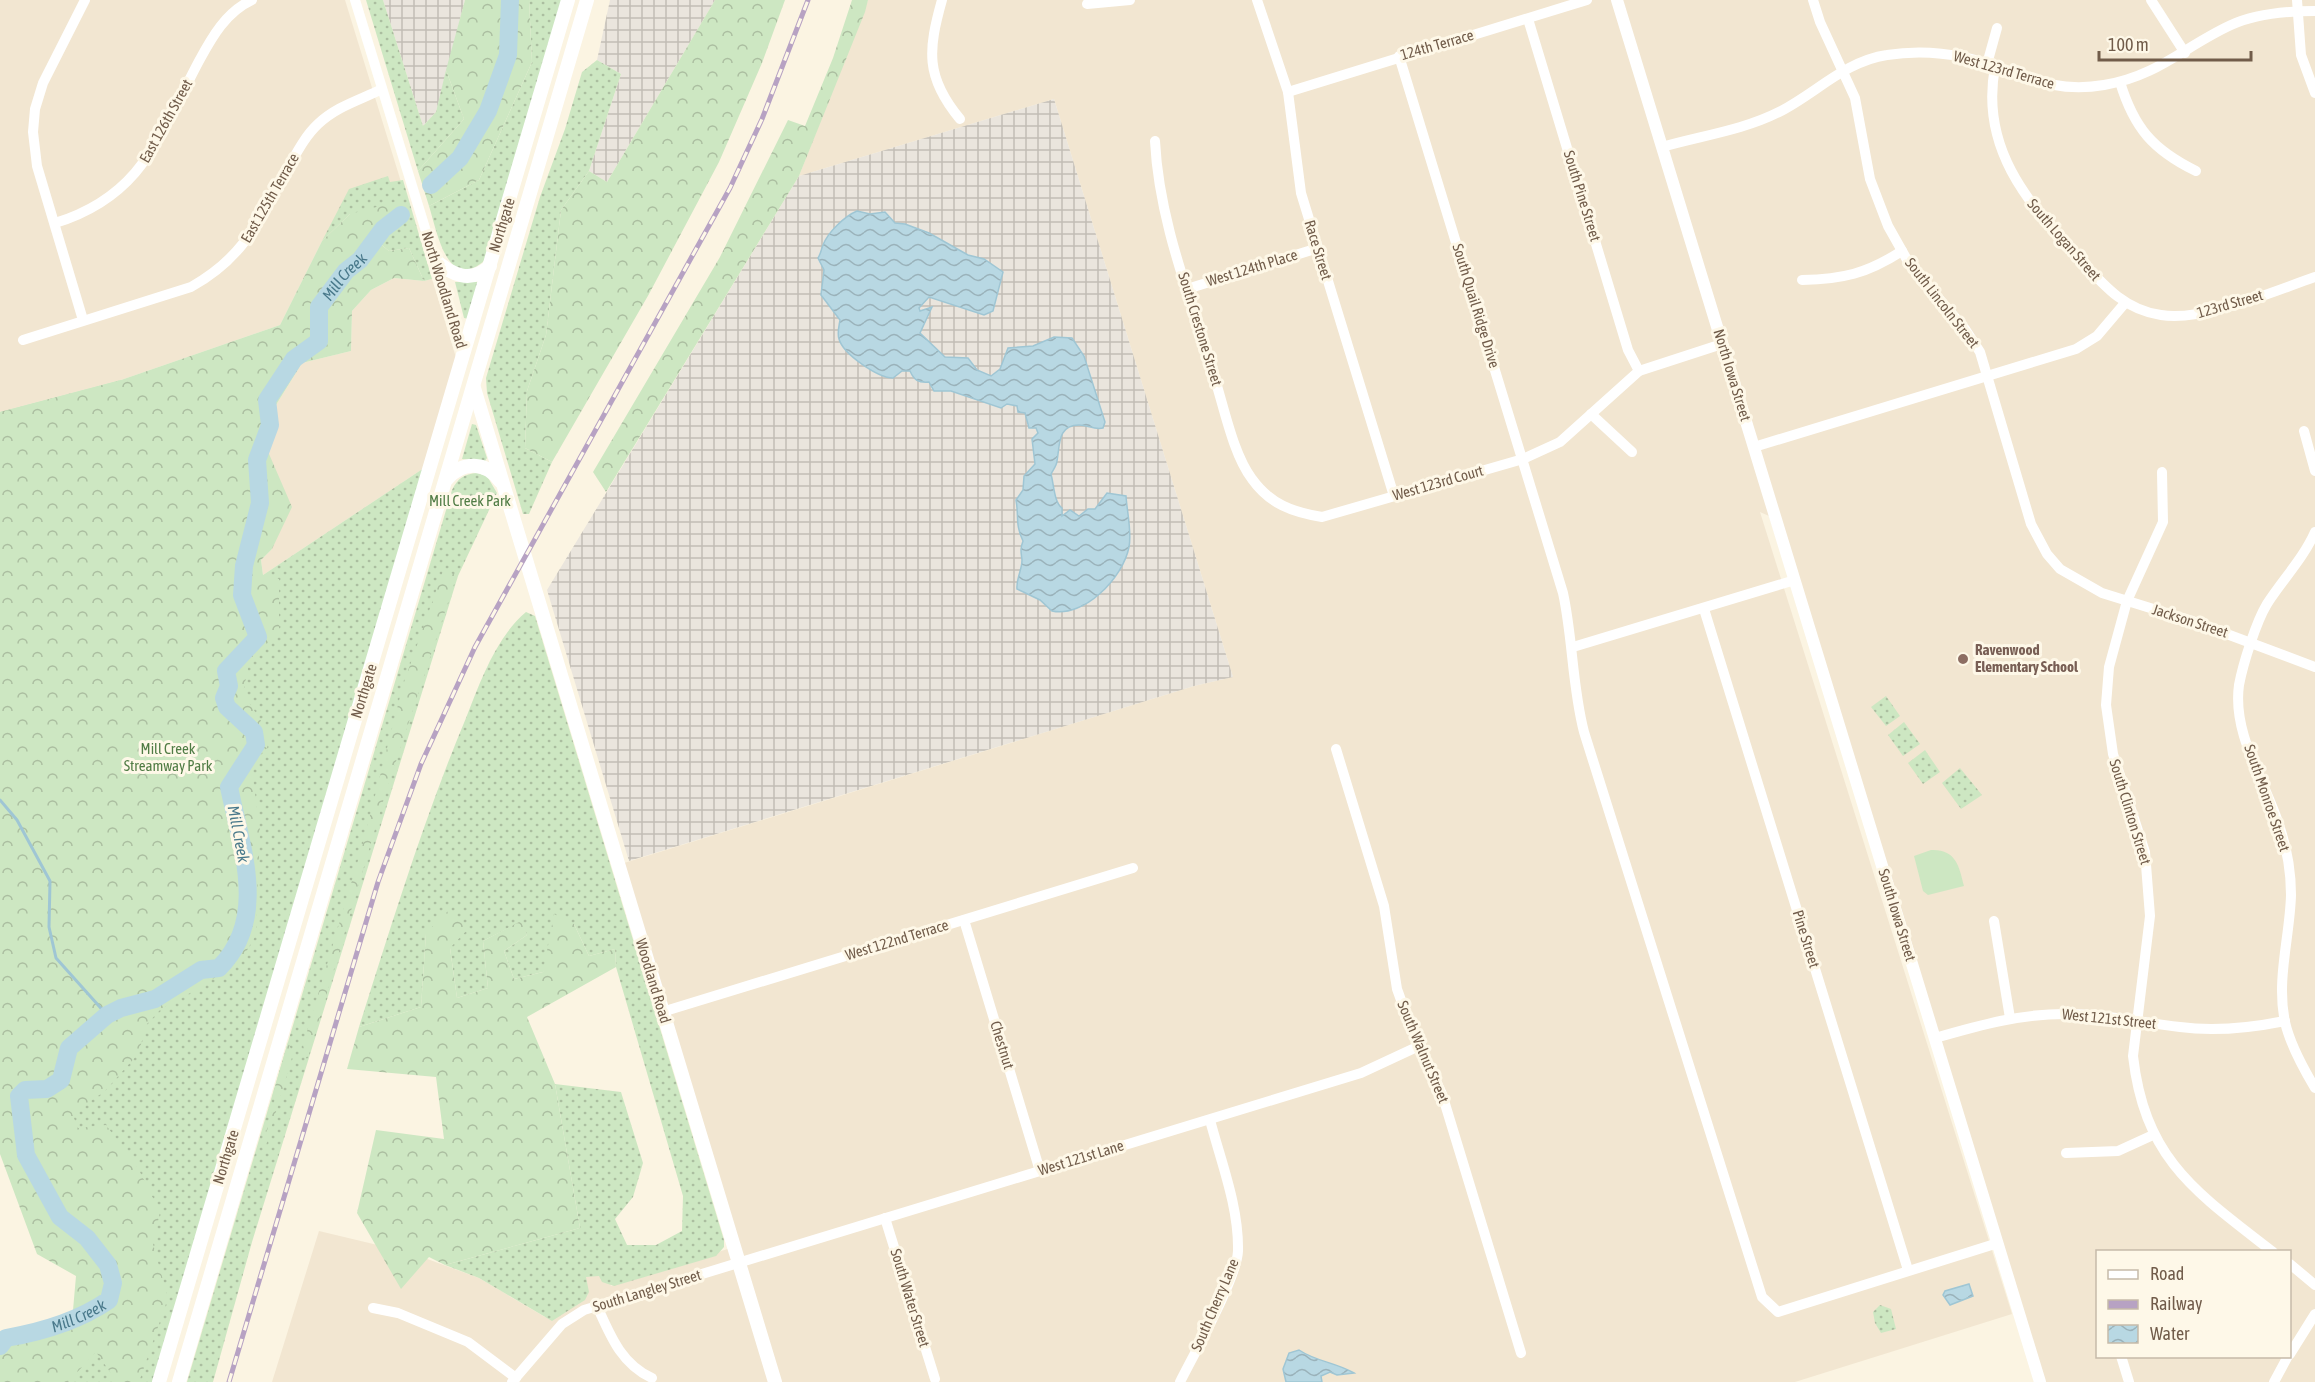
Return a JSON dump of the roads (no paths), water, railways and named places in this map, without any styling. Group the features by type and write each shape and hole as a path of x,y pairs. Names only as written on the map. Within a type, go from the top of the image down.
{"main road":[{"name":"Northgate","path":"159,1382 568,0"},
{"name":"Northgate","path":"179,1382 587,0"},
{"path":"434,259 444,268 461,276 477,275 490,266"},
{"name":"North Woodland Road","path":"464,355 532,579"},
{"path":"447,479 453,471 477,466 492,471 503,486"},
{"name":"Woodland Road","path":"532,579 776,1382"}],"street":[{"path":"83,320 34,152 35,109 50,67 85,0"},
{"name":"East 126th Street","path":"55,222 92,210 126,185 150,152 210,40 230,15 252,0"},
{"name":"North Woodland Road","path":"355,0 464,355"},
{"path":"942,0 931,39 932,67 940,92 960,119"},
{"path":"1087,4 1130,0"},
{"name":"Race Street","path":"1257,0 1287,92 1301,193 1394,496"},
{"name":"124th Terrace","path":"1287,92 1587,0"},
{"name":"North Iowa Street","path":"1617,0 1754,447"},
{"name":"South Lincoln Street","path":"1813,0 1820,22 1844,71 1859,112 1865,159 1872,187 1888,226 1919,277 1973,339 1988,375 2031,524 2046,555 2079,582 2127,601"},
{"path":"2151,0 2185,53"},
{"path":"2297,5 2301,55 2315,93"},
{"name":"West 123rd Terrace","path":"1662,147 1767,118 1844,71 1886,55 1941,53 1991,65 2031,80 2056,86 2084,87 2120,82 2156,69 2233,24 2297,5 2315,11"},
{"name":"South Pine Street","path":"1528,19 1628,350 1640,371"},
{"name":"South Logan Street","path":"1997,28 1991,65 1991,90 1993,120 2003,154 2017,183 2040,216 2103,284 2125,303"},
{"name":"South Quail Ridge Drive","path":"1399,56 1553,556 1567,611 1573,647 1574,684 1584,732 1762,1297 1778,1312 1908,1270"},
{"path":"2120,82 2138,126 2164,152 2196,171"},
{"name":"East 125th Terrace","path":"23,340 191,287 212,275 228,262 252,234 300,148 318,124 347,104 382,89"},
{"name":"South Crestone Street","path":"1155,141 1156,174 1168,229 1234,439 1250,477 1275,504"},
{"name":"West 124th Place","path":"1187,289 1318,248"},
{"path":"1802,280 1832,280 1855,275 1880,265 1902,251"},
{"name":"123rd Street","path":"2125,303 2152,314 2191,315 2315,277"},
{"path":"1754,447 2087,344 2107,326 2125,303"},
{"name":"West 123rd Court","path":"1275,504 1300,514 1322,517 1523,459 1560,442 1640,371 1722,344"},
{"path":"1591,414 1632,452"},
{"path":"2304,431 2315,471"},
{"name":"South Iowa Street","path":"1754,447 2040,1382"},
{"name":"South Clinton Street","path":"2162,472 2163,522 2127,601 2109,667 2106,705 2113,754 2145,852 2148,873 2151,916 2133,1056 2135,1071 2153,1135 2180,1176 2212,1205 2272,1250"},
{"name":"South Monroe Street","path":"2315,532 2308,547 2266,605 2240,682 2239,713 2243,733 2280,827 2290,879 2283,999 2285,1021 2293,1045 2315,1088"},
{"path":"1573,647 1795,580"},
{"name":"Jackson Street","path":"2127,601 2315,667"},
{"name":"Pine Street","path":"1704,609 1908,1270"},
{"name":"South Walnut Street","path":"1336,749 1384,906 1397,989 1419,1046 1442,1094 1521,1353"},
{"name":"West 122nd Terrace","path":"662,1012 1133,868"},
{"name":"Chestnut","path":"964,920 1040,1171"},
{"path":"1994,921 2010,1018"},
{"name":"West 121st Street","path":"1935,1038 2010,1018 2073,1014 2138,1020 2181,1028 2228,1029 2285,1021"},
{"name":"West 121st Lane","path":"739,1263 1361,1073 1419,1046"},
{"name":"South Cherry Lane","path":"1180,1382 1213,1315 1238,1254 1233,1208 1210,1120"},
{"path":"2066,1153 2118,1151 2153,1135"},
{"name":"South Water Street","path":"885,1218 935,1379"},
{"path":"1908,1270 1998,1243"},
{"name":"South Langley Street","path":"514,1380 562,1324 597,1306 739,1263"},
{"path":"2291,1266 2315,1285"},
{"path":"597,1306 614,1342 626,1360 636,1371 652,1378"},
{"path":"373,1308 398,1313 468,1342 514,1380"},
{"path":"2291,1352 2315,1314"},
{"path":"2122,1358 2129,1382"},
{"path":"2274,1382 2287,1358"}],"water":[{"path":"857,211 870,214 885,212 895,223 905,224 929,233 968,255 984,259 1003,272 993,311 984,315 929,297 919,308 920,311 932,307 920,333 945,357 968,358 977,370 991,376 1000,369 1008,348 1033,346 1054,337 1072,338 1084,356 1105,422 1103,428 1079,425 1072,426 1063,432 1059,443 1057,463 1051,474 1056,498 1062,508 1062,516 1070,510 1079,516 1088,509 1095,509 1107,493 1126,496 1130,535 1129,547 1119,571 1110,583 1089,602 1064,612 1052,611 1040,600 1017,589 1022,564 1023,541 1018,525 1016,500 1023,490 1024,476 1035,464 1032,439 1038,433 1036,428 1029,428 1025,413 1018,412 1017,406 1007,404 1001,408 951,391 934,391 929,382 917,380 910,371 902,371 893,378 887,377 862,364 842,345 838,334 840,320 821,295 824,270 818,258 825,240 837,225"},
{"path":"1969,1284 1973,1296 1950,1305 1943,1295 1945,1291"},
{"path":"1299,1350 1354,1373 1337,1375 1330,1372 1321,1376 1322,1382 1286,1382 1283,1369 1289,1353"}],"waterway":[{"name":"Mill Creek","path":"431,185 460,158 488,111 508,55 510,0"},
{"name":"Mill Creek","path":"0,1346 6,1338 60,1324 86,1314 109,1300 113,1283 108,1265 87,1238 60,1217 26,1155 19,1096 25,1090 47,1089 61,1080 69,1048 107,1015 121,1008 155,999 201,970 219,968 234,949 243,927 247,905 247,881 229,787 256,745 254,732 227,707 224,698 229,686 226,671 258,637 242,595 244,566 260,503 257,460 270,425 267,400 294,359 319,341 319,307 346,271 360,260 383,229 401,215"},
{"path":"0,800 17,820 50,881 49,927 56,958 107,1015"}],"railway":[{"path":"229,1382 378,882 421,764 475,647 730,188 762,119 808,0"}],"place":[{"name":"Ravenwood Elementary School","path":"1963,659"}],"park label":[{"name":"Mill Creek Park","path":"470,501"},
{"name":"Mill Creek Streamway Park","path":"168,758"}]}
